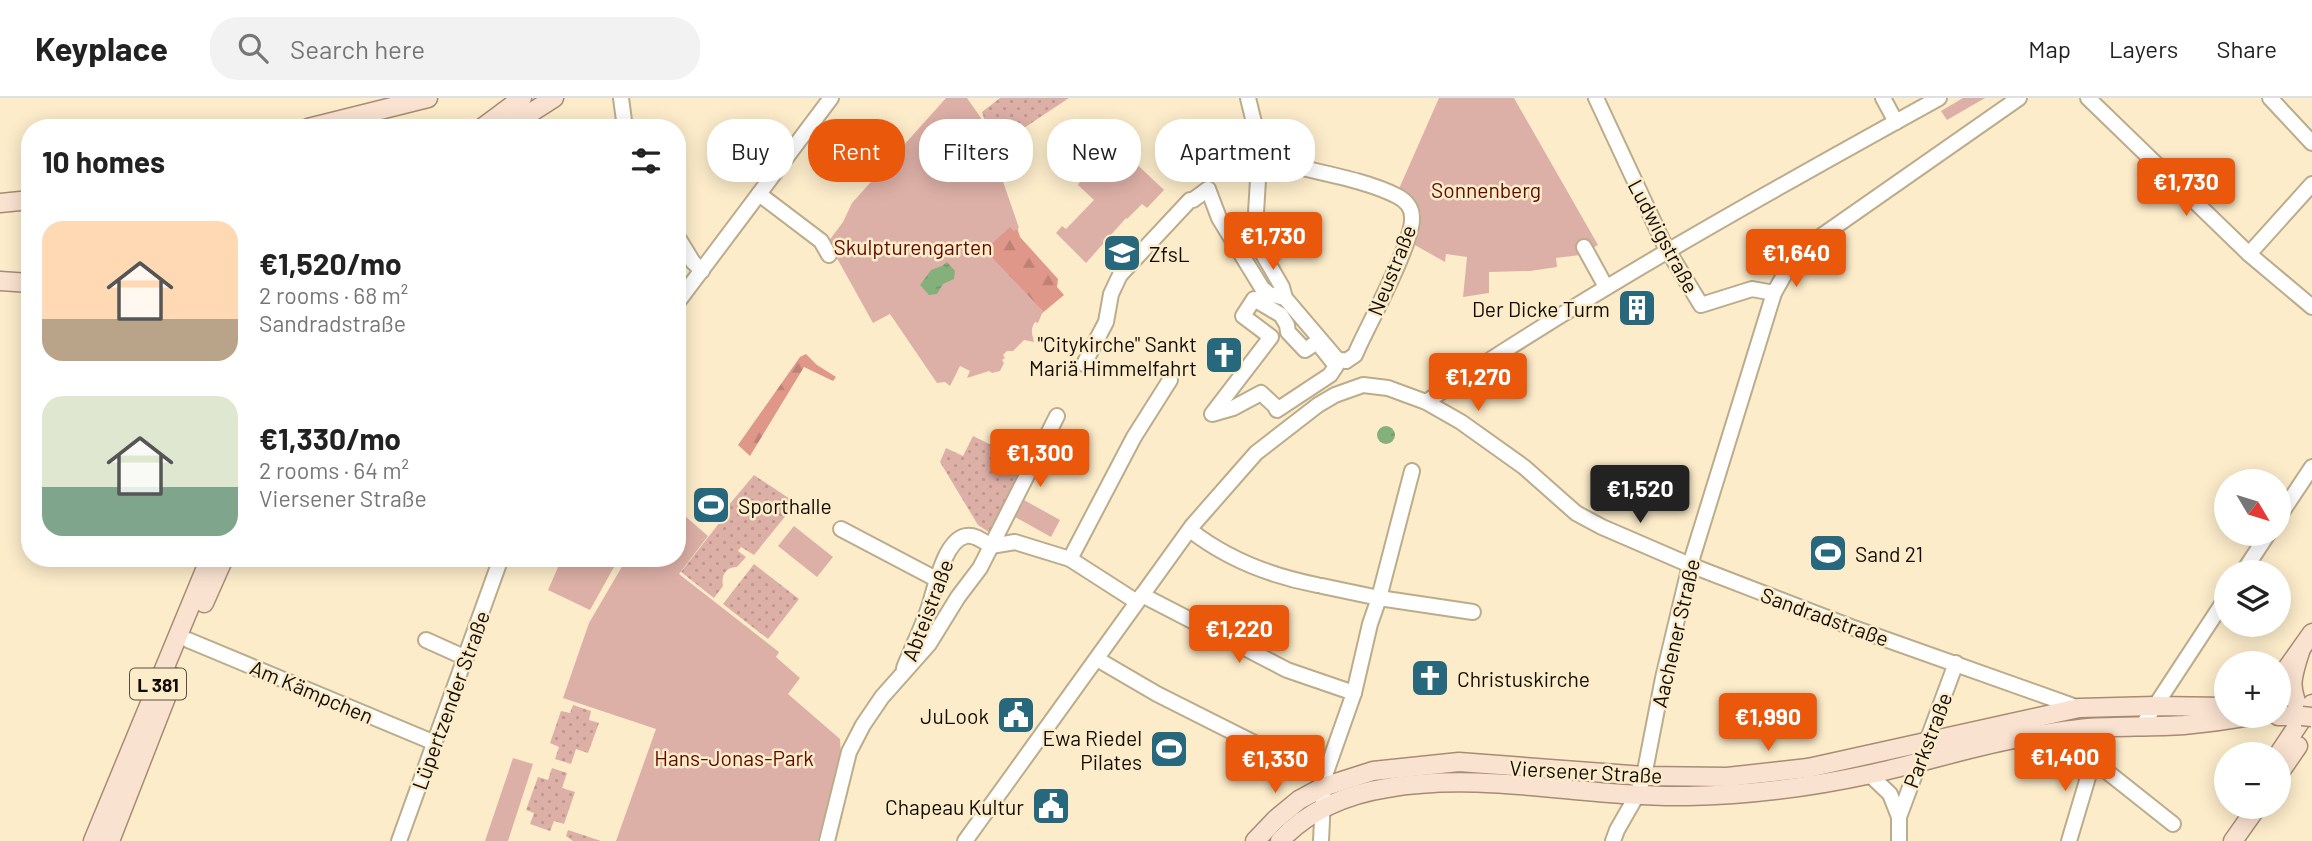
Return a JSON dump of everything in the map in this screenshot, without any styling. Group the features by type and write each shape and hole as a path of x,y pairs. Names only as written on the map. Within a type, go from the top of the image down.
{"main road":[{"path":"344,119 428,98"},
{"path":"494,119 522,98"},
{"path":"521,119 554,98"},
{"path":"0,203 21,201"},
{"path":"0,281 21,282"},
{"name":"L 381","path":"93,841 206,567"},
{"name":"L 381","path":"110,841 188,639 220,567"},
{"path":"2291,663 2312,633"},
{"path":"2301,649 2292,674 2292,695 2309,716"},
{"name":"Viersener Straße","path":"1255,841 1276,819 1323,782 1373,771 1459,762 1644,776 1727,777 1808,768 2079,708 2214,707"},
{"path":"2291,716 2309,716"},
{"path":"2288,742 2309,716"},
{"path":"2291,750 2309,716"},
{"name":"Viersener Straße","path":"1280,841 1292,828 1321,808 1385,788 1469,782 1637,795 1688,796 1801,787 1869,774 2017,738 2087,728 2182,725 2214,721"},
{"path":"2221,841 2236,819"},
{"path":"2233,841 2249,819"}],"street":[{"path":"621,98 624,119"},
{"path":"686,291 831,98"},
{"path":"1248,98 1253,119"},
{"name":"Ludwigstraße","path":"1596,98 1668,250 1702,305 1752,289 1774,293"},
{"path":"1883,98 1896,122"},
{"path":"1426,402 1668,250 1939,98"},
{"name":"Aachener Straße","path":"1614,841 1644,776 1663,678 1690,565 1774,293 1787,270 1810,244 2019,98"},
{"path":"2088,98 2249,254 2312,307"},
{"path":"2270,98 2312,143"},
{"name":"Neustraße","path":"1315,171 1371,186 1402,200 1409,205 1413,217 1411,230 1396,266 1359,345 1354,355 1346,360"},
{"path":"965,841 1190,530 1256,453 1318,405 1353,387 1346,360 1337,359 1285,298 1282,287 1260,249 1255,229 1258,182"},
{"path":"2249,254 2312,184"},
{"path":"1084,365 1106,321 1111,293 1120,275 1190,200 1193,201 1208,189 1219,218 1262,288 1269,294 1285,298"},
{"path":"759,194 821,241 830,255"},
{"path":"1584,247 1606,287"},
{"path":"686,251 702,271"},
{"path":"1254,299 1261,302 1281,315 1288,332 1306,350 1317,342 1336,366 1334,370 1277,410 1261,393 1233,408 1212,414 1270,337 1243,316 1254,299"},
{"name":"Sandradstraße","path":"1353,387 1373,385 1426,402 1461,422 1524,467 1576,513 1602,527 1690,565 1851,627 2079,708"},
{"path":"1070,559 1134,437 1167,386"},
{"name":"Abteistraße","path":"827,841 849,752 863,725 929,644 958,597 980,568 1057,416"},
{"path":"2291,498 2312,467"},
{"path":"1321,841 1323,782 1354,693 1412,471"},
{"path":"841,528 936,579"},
{"path":"1190,530 1230,556 1288,579 1379,598 1473,612"},
{"name":"Abteistraße","path":"901,676 929,608 936,579 951,548 967,536 976,537 991,546"},
{"path":"991,546 1015,542 1070,559 1140,599 1287,670 1354,693"},
{"name":"Lüpertzender Straße","path":"399,841 498,567"},
{"path":"2142,726 2214,616"},
{"name":"Am Kämpchen","path":"188,639 435,743"},
{"path":"426,640 466,658"},
{"path":"1097,659 1323,782"},
{"name":"Parkstraße","path":"1899,841 1899,817 1956,663"},
{"path":"2057,732 2173,824"},
{"path":"2069,841 2089,774 2098,764"},
{"name":"Parkstraße","path":"1869,774 1890,794 1899,817"}],"green space":[{"name":"Skulpturengarten","path":"946,98 967,98 981,119 927,119"},
{"path":"1000,98 1069,98 1033,122 1033,119 984,119 982,112"},
{"name":"Sonnenberg","path":"1439,98 1514,98 1598,245 1580,255 1556,258 1557,267 1489,272 1489,293 1463,297 1467,257 1446,254 1445,262 1413,244 1421,219 1420,212 1414,201 1398,191"},
{"path":"1963,98 1985,98 1947,120 1941,111"},
{"name":"Skulpturengarten","path":"919,128 919,182 1003,182 1019,228 1014,231 1010,227 985,250 1043,311 1038,323 1035,322 1032,327 1034,342 1024,340 1013,351 1007,351 1003,355 1005,358 1000,371 989,371 967,378 970,371 960,366 950,386 945,382 937,383 890,314 873,323 828,242 843,222 852,203 871,182 905,182 905,144"},
{"path":"1141,168 1164,190 1147,208 1142,204 1126,218 1086,263 1056,233 1062,226 1066,229 1094,200 1078,185 1080,182 1141,182"},
{"path":"1014,218 1020,237 1058,279 1057,287 1064,295 1040,315 978,256"},
{"path":"806,354 836,377 833,381 804,367 750,456 738,445 800,357"},
{"path":"973,436 1024,461 990,533 978,525 940,462 946,448 963,456"},
{"path":"754,475 796,503 754,555 741,547 738,551 746,557 737,567 725,572 723,586 714,598 681,572 720,522 717,519"},
{"path":"1024,500 1060,520 1051,537 1015,517"},
{"name":"Hans-Jonas-Park","path":"686,517 708,536 686,565"},
{"path":"794,526 833,557 817,577 778,546"},
{"path":"754,564 799,599 768,639 723,604"},
{"path":"558,567 614,567 590,610 548,590"},
{"name":"Hans-Jonas-Park","path":"622,567 684,567 679,574 779,652 776,657 800,678 788,694 840,739 841,756 818,841 616,841 656,729 563,698 589,623"},
{"path":"573,705 591,711 589,720 599,723 588,753 576,749 571,764 555,759 559,747 550,743 561,711 570,713"},
{"path":"513,758 533,764 508,841 485,841"},
{"path":"552,768 567,773 562,788 575,792 564,824 554,821 550,831 530,824 534,813 526,810 538,777 548,780"},
{"path":"568,830 601,841 573,841 566,836"}],"water":[{"path":"947,262 955,271 954,279 943,284 937,294 929,295 920,285 931,270"},
{"path":"1386,426 1392,429 1395,435 1392,441 1386,444 1380,441 1377,435 1380,429"}],"place":[{"name":"ZfsL","path":"1122,253"},
{"name":"Der Dicke Turm","path":"1637,308"},
{"name":"\"Citykirche\" Sankt Mariä Himmelfahrt","path":"1224,355"},
{"name":"Sporthalle","path":"711,505"},
{"name":"Sand 21","path":"1828,553"},
{"name":"Christuskirche","path":"1430,678"},
{"name":"JuLook","path":"1016,715"},
{"name":"Ewa Riedel Pilates","path":"1169,749"},
{"name":"Chapeau Kultur","path":"1051,806"}]}
